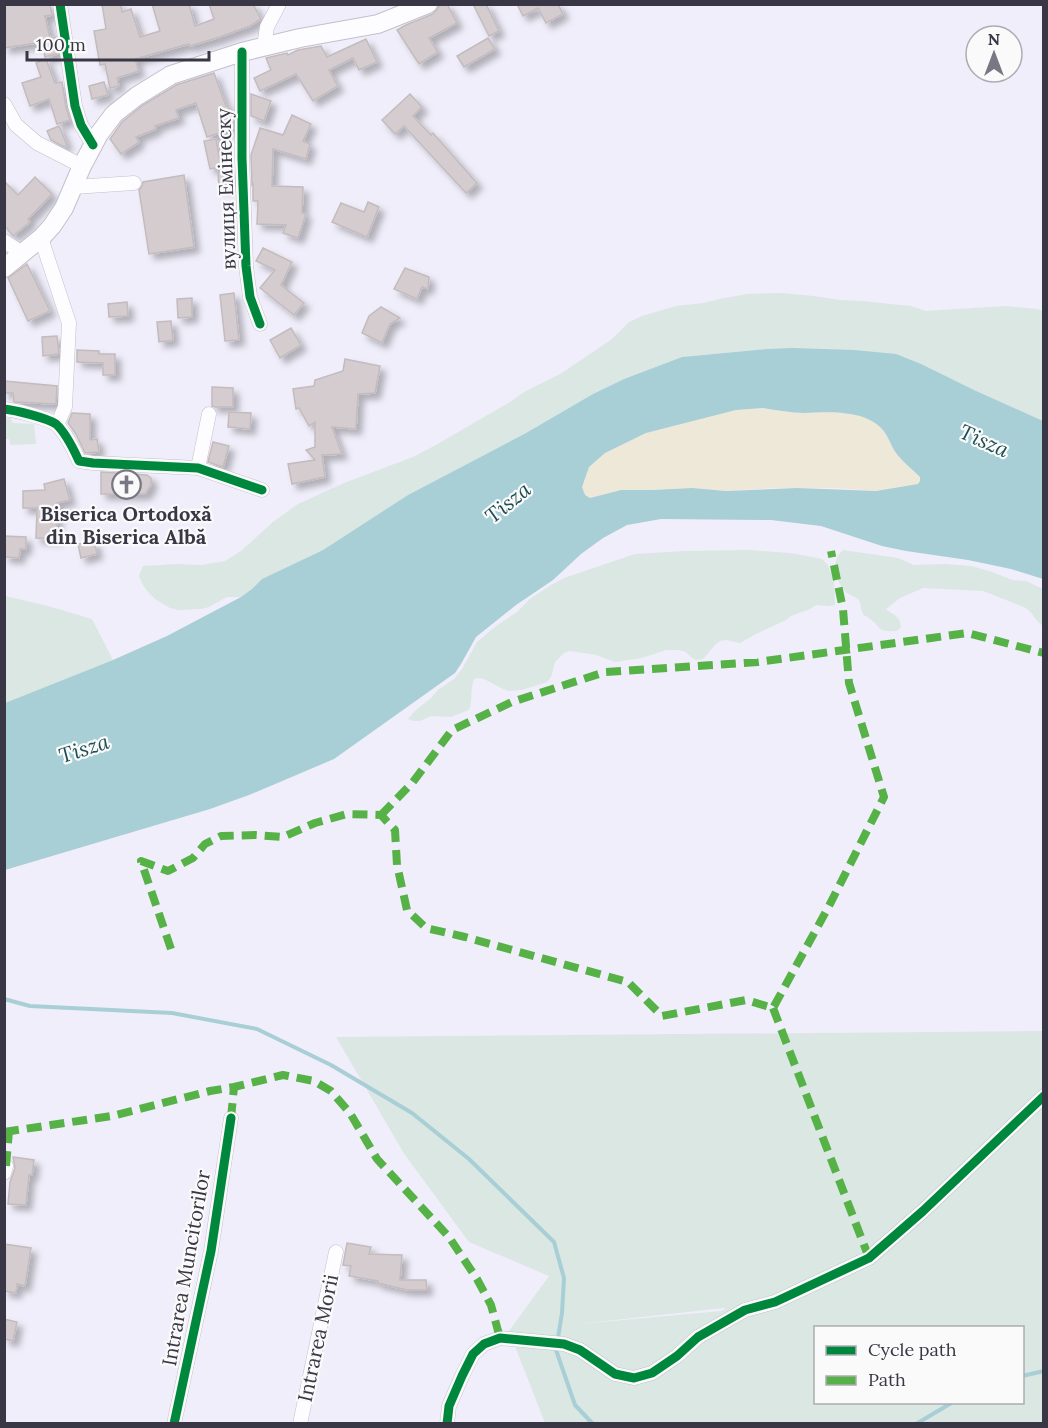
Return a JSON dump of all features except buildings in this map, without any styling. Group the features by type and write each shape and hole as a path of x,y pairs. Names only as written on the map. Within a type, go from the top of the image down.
{"main road":[{"path":"4,268 52,226 74,187 99,134 114,114 137,96 171,75 242,52 300,38 378,24 428,4"}],"street":[{"path":"60,4 75,106 81,125 93,145"},
{"path":"264,46 267,27 279,4"},
{"name":"вулиця Емінеску","path":"242,52 242,158 246,266 250,297 260,324"},
{"path":"4,104 16,125 37,143 82,166"},
{"path":"74,187 134,183"},
{"path":"40,238 69,323 65,407 57,425"},
{"path":"4,241 22,253"},
{"path":"4,409 48,420 57,425 79,461 198,468 262,490"},
{"path":"198,468 209,414"},
{"path":"447,1424 449,1407 462,1376 473,1354 484,1344 500,1338 557,1343 580,1350 615,1374 634,1378 652,1373 698,1336 745,1310 775,1302 869,1258 923,1211 1044,1096"},
{"name":"Intrarea Muncitorilor","path":"174,1424 211,1251 231,1118"},
{"name":"Intrarea Morii","path":"300,1424 336,1252"}],"shaded area":[{"path":"780,293 911,306 926,311 1005,306 1043,311 1043,421 951,379 767,349 682,357 624,379 593,394 526,433 408,495 323,550 262,579 241,597 227,597 201,609 179,610 170,608 155,599 143,585 139,576 143,566 201,565 225,561 241,551 273,522 298,504 344,483 413,457 434,446 524,392 562,373 612,339 629,322 642,316 676,306 748,294"},
{"path":"5,418 10,418 13,423 34,424 36,444 10,445 9,439 5,439"},
{"path":"747,550 791,553 822,559 827,564 834,580 835,605 816,605 740,643 720,641 703,659 696,660 686,652 679,650 666,650 642,658 615,662 596,655 570,651 564,653 555,662 551,677 547,682 522,690 509,691 486,680 474,679 469,710 451,717 431,716 420,721 408,719 439,689 454,679 477,642 517,612 530,599 564,578 635,554"},
{"path":"843,550 898,558 914,565 971,566 1013,580 1026,581 1043,589 1043,626 1026,608 983,591 923,588 900,598 886,609 898,618 901,627 897,631 882,630 864,615 859,601 846,592 839,582 835,565 836,559"},
{"path":"5,596 92,619 113,660 5,703"},
{"path":"1043,1031 1043,1423 545,1423 509,1331 549,1276 469,1242 405,1155 336,1037","holes":["725,1309 721,1311 579,1324"]}],"sand":[{"path":"764,408 800,413 844,413 873,421 882,429 906,465 920,477 920,481 918,484 876,491 774,488 726,491 692,488 621,490 590,498 585,495 582,487 589,467 605,453 646,433 736,410"}],"water":[{"name":"Tisza","path":"767,349 854,350 896,354 1043,421 1043,579 1011,569 968,560 882,546 821,526 771,520 661,519 627,525 603,538 581,554 553,580 516,605 476,637 455,673 334,759 210,809 5,870 5,703 167,636 241,597 262,579 323,550 408,495 624,379 682,357","holes":["763,408 800,413 844,413 873,421 882,429 897,454 920,477 920,481 918,484 876,491 797,488 726,491 692,488 621,490 590,498 585,495 582,487 589,467 605,453 646,433 736,410"]}],"waterway":[{"path":"4,999 30,1006 172,1013 257,1029 331,1065 412,1113 469,1159 554,1242 564,1278 562,1313 556,1350 575,1405 593,1424"},
{"path":"1024,1376 1044,1371"},
{"path":"916,1424 950,1404"}],"marked path":[{"path":"171,949 141,861 168,871 193,858 205,844 221,836 283,837 315,823 347,814 381,815 395,830 397,865 407,910 426,928 628,982 662,1016 746,1000 773,1008 829,906 884,797 849,683 843,609 831,551"},
{"path":"381,815 413,782 452,730 512,702 605,672 758,662 967,633 1044,653"},
{"path":"773,1008 869,1258"},
{"path":"4,1132 112,1116 283,1075 314,1081 331,1091 350,1113 377,1159 449,1237 491,1305 500,1338"},
{"path":"231,1118 234,1087"},
{"path":"6,1166 9,1131"}],"cycle path":[{"path":"60,4 75,106 81,125 93,145"},
{"path":"242,52 242,158 246,266 250,297 260,324"},
{"path":"4,409 46,419 56,424 66,436 79,461 198,468 262,490"},
{"path":"447,1424 449,1406 462,1376 473,1354 484,1344 500,1338 564,1344 580,1350 615,1374 634,1378 652,1373 677,1356 698,1337 745,1310 775,1302 869,1258 923,1211 1044,1096"},
{"path":"174,1424 211,1251 231,1118"}],"place":[{"name":"Biserica Ortodoxă din Biserica Albă","path":"126,484"}]}
